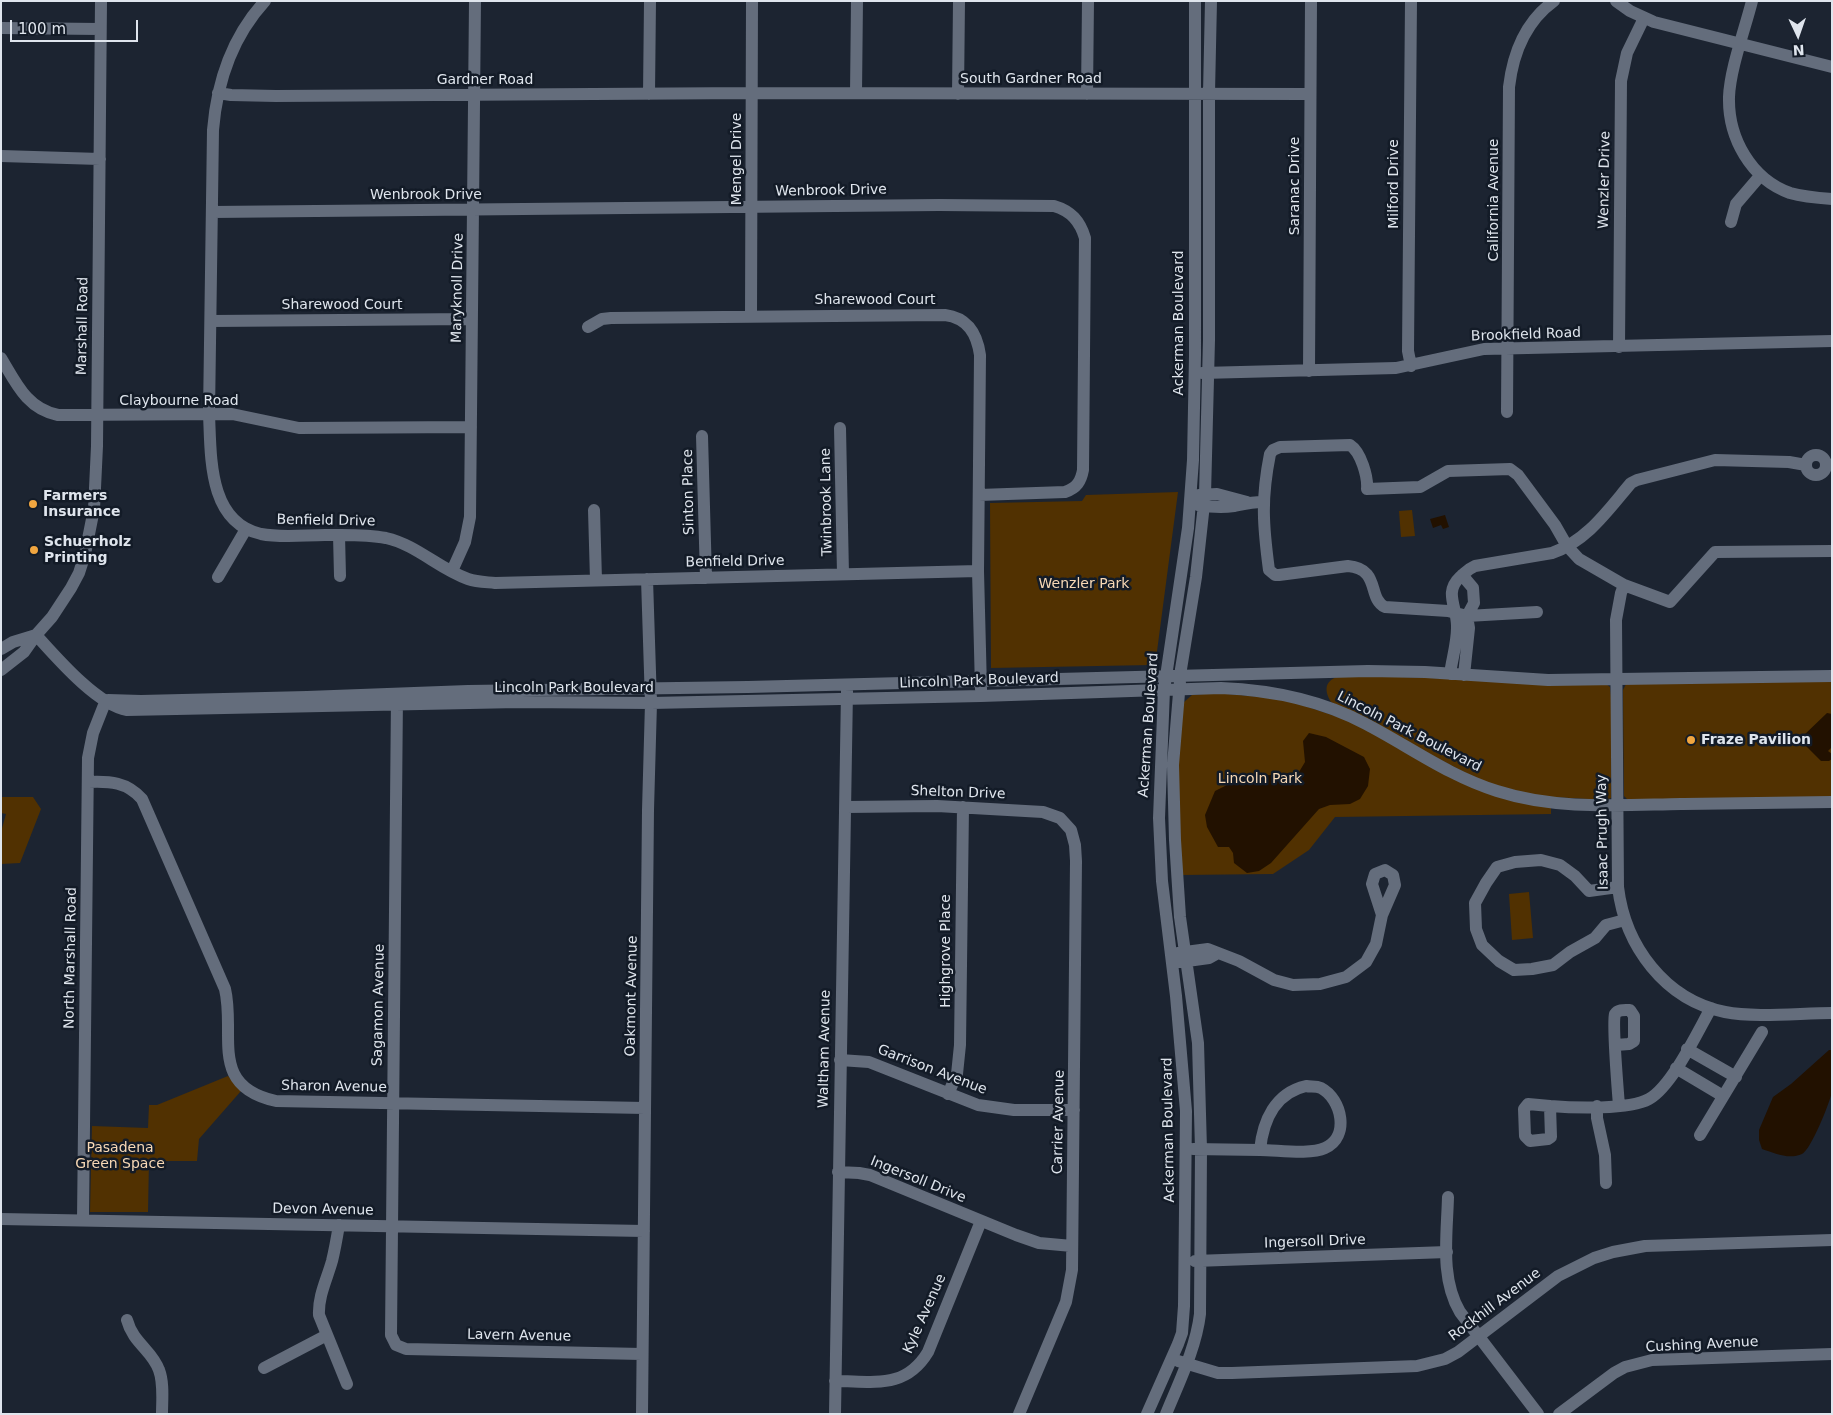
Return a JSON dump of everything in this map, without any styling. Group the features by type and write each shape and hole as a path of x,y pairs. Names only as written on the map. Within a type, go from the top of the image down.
{"street":[{"name":"Marshall Road","path":"1,670 24,652 60,607 71,588 85,554 94,509 97,415 101,1"},
{"path":"218,577 246,529 231,517 220,498 213,469 210,414 213,130 222,76 234,46 250,20 265,1"},
{"name":"Maryknoll Drive","path":"452,571 465,542 470,517 475,1"},
{"path":"649,94 650,1"},
{"name":"Mengel Drive","path":"751,316 752,1"},
{"path":"856,1 856,94"},
{"path":"958,94 959,1"},
{"path":"1087,94 1088,1"},
{"name":"Ackerman Boulevard","path":"1147,1414 1173,1359 1182,1333 1184,1306 1185,1083 1162,881 1159,818 1164,690 1190,500 1194,373 1195,1"},
{"name":"Ackerman Boulevard","path":"1166,1414 1198,1329 1200,1314 1201,1149 1198,1042 1177,887 1173,765 1180,676 1205,500 1211,1"},
{"name":"Saranac Drive","path":"1309,371 1311,1"},
{"name":"Milford Drive","path":"1411,1 1408,351 1411,366"},
{"name":"California Avenue","path":"1507,412 1509,97 1511,70 1521,40 1528,27 1554,1"},
{"path":"1616,1 1644,18 1832,67"},
{"path":"1752,1 1731,82 1730,111 1736,140 1743,154 1760,176 1779,188 1805,196 1832,199"},
{"name":"Wenzler Drive","path":"1619,346 1621,81 1627,53 1644,18"},
{"path":"1,28 100,29"},
{"name":"Gardner Road","path":"218,93 276,96 752,93"},
{"name":"South Gardner Road","path":"752,93 1309,94"},
{"path":"1,156 100,159"},
{"path":"1731,222 1736,204 1760,176"},
{"name":"Wenbrook Drive","path":"212,212 751,207 1054,206 1064,209 1078,221 1085,238 1083,470 1081,478 1074,488 1066,492 979,495"},
{"name":"Sharewood Court","path":"588,327 602,319 611,318 945,314 959,318 966,324 974,333 980,355 978,571 981,696"},
{"name":"Sharewood Court","path":"211,321 472,318"},
{"name":"Brookfield Road","path":"1194,373 1396,368 1484,349 1832,342"},
{"name":"Claybourne Road","path":"1,358 20,389 32,403 39,409 58,415 210,414 247,416 283,426 299,428 471,427"},
{"name":"Twinbrook Lane","path":"840,428 843,574"},
{"name":"Sinton Place","path":"702,436 706,578"},
{"path":"1537,612 1461,614 1448,611 1385,607 1379,602 1367,574 1355,566 1279,575 1272,574 1269,570 1262,502 1270,454 1273,450 1280,447 1350,445 1355,449 1366,474 1367,490 1420,488 1448,471 1510,469 1514,471 1555,525 1567,546 1585,564 1624,585 1670,602 1715,552 1832,551"},
{"path":"1464,675 1469,628 1451,594 1454,582 1466,570 1475,566 1552,553 1567,546 1588,532 1631,483 1637,480 1715,460 1789,462 1806,465 1808,472 1817,476 1824,473 1829,463"},
{"path":"1190,500 1205,500 1234,506 1247,502 1262,502"},
{"path":"594,510 596,580"},
{"name":"Benfield Drive","path":"246,529 261,534 274,535 365,535 399,542 468,579 494,583 978,571"},
{"path":"339,535 340,576"},
{"path":"1450,674 1461,614 1474,603 1473,588 1462,575"},
{"name":"Oakmont Avenue","path":"642,1414 651,704 647,579"},
{"name":"Isaac Prugh Way","path":"1624,585 1617,614 1618,887 1625,920 1640,952 1664,980 1692,1000 1711,1008 1743,1014 1832,1013"},
{"path":"1,649 13,642 36,635"},
{"name":"Lincoln Park Boulevard","path":"36,635 78,679 117,708 146,710 397,698 651,689 1368,671 1548,680 1832,676"},
{"name":"Waltham Avenue","path":"834,1414 847,684"},
{"name":"Lincoln Park Boulevard","path":"397,698 651,704 1245,689 1300,698 1332,709 1365,723 1458,777 1516,797 1575,805 1832,802"},
{"name":"Sagamon Avenue","path":"396,1345 391,1335 397,698"},
{"name":"North Marshall Road","path":"83,1220 89,746 106,700"},
{"name":"Sharon Avenue","path":"88,782 113,782 124,785 142,799 225,989 228,998 229,1058 235,1075 254,1094 276,1101 645,1108"},
{"name":"Shelton Drive","path":"846,807 918,805 1043,812 1060,818 1066,823"},
{"name":"Highgrove Place","path":"948,1094 957,1074 960,1045 963,807"},
{"name":"Carrier Avenue","path":"1019,1414 1066,1302 1072,1270 1075,845 1066,823"},
{"path":"1618,887 1590,892 1575,876 1560,865 1541,860 1515,862 1497,868 1486,883 1475,903 1476,929 1482,945 1499,961 1514,970 1532,969 1553,965 1570,952 1595,938 1606,925 1625,920"},
{"path":"1171,958 1186,956 1209,958 1218,953 1239,961 1274,980 1307,985 1335,981 1355,972 1370,955 1376,944 1382,914"},
{"path":"1550,1106 1619,1106 1631,1105 1649,1099 1668,1081 1711,1008"},
{"path":"1700,1135 1762,1032"},
{"path":"1616,1045 1619,1106"},
{"path":"1687,1049 1736,1077"},
{"name":"Garrison Avenue","path":"840,1060 869,1062 978,1105 1014,1110 1074,1110"},
{"path":"1676,1068 1723,1096"},
{"path":"1186,1149 1316,1151 1330,1145 1336,1139 1340,1126 1340,1115 1335,1101 1330,1094 1317,1087 1306,1086 1290,1092 1280,1099 1270,1112 1261,1140 1260,1150"},
{"path":"1597,1106 1596,1118 1605,1155 1606,1183"},
{"name":"Ingersoll Drive","path":"838,1172 870,1175 1039,1243 1072,1246"},
{"path":"1448,1197 1447,1276 1452,1299 1478,1337 1538,1414"},
{"name":"Devon Avenue","path":"1,1219 644,1231"},
{"name":"Kyle Avenue","path":"835,1381 886,1381 906,1376 921,1363 928,1352 981,1221"},
{"path":"338,1226 333,1258 320,1296 319,1315 346,1384"},
{"name":"Rockhill Avenue","path":"1173,1359 1218,1373 1417,1366 1445,1359 1458,1352 1558,1276 1594,1258 1613,1252 1645,1246 1832,1240"},
{"name":"Ingersoll Drive","path":"1185,1261 1447,1252"},
{"path":"127,1320 130,1331 155,1362 159,1370 162,1414"},
{"path":"264,1368 327,1335"},
{"name":"Lavern Avenue","path":"396,1345 406,1349 642,1354"},
{"name":"Cushing Avenue","path":"1559,1414 1614,1372 1637,1363 1652,1360 1832,1354"}],"green space":[{"name":"Wenzler Park","path":"1178,492 1156,659 1152,665 991,668 990,503 1082,501 1086,495"},
{"path":"1412,510 1415,536 1401,537 1399,511"},
{"path":"1344,675 1606,684 1610,687 1611,697 1611,798 1606,800 1536,796 1481,781 1331,702 1327,692 1328,684 1334,678"},
{"path":"1832,681 1832,797 1633,800 1627,799 1624,796 1623,690 1626,684"},
{"name":"Lincoln Park","path":"1216,693 1284,699 1353,722 1423,762 1551,807 1551,814 1335,817 1309,850 1273,874 1181,875 1179,751 1183,703 1192,695"},
{"path":"1,797 33,797 41,809 20,863 1,864 1,832 6,814 1,813"},
{"path":"1529,892 1533,938 1512,940 1509,894"},
{"name":"Pasadena Green Space","path":"228,1076 241,1091 199,1139 197,1161 149,1161 148,1212 90,1212 92,1126 148,1128 149,1105 157,1105"}],"shaded area":[{"path":"1445,515 1449,527 1443,529 1441,525 1433,528 1430,519"},
{"path":"1827,713 1832,714 1832,747 1828,751 1832,754 1832,759 1821,761 1803,743 1803,736"},
{"path":"1309,733 1326,737 1364,757 1370,769 1368,786 1360,799 1350,804 1330,805 1319,809 1271,863 1259,871 1247,873 1234,863 1233,853 1229,847 1218,847 1207,827 1205,815 1215,791 1241,778 1299,772 1305,762 1303,741"},
{"path":"1829,1050 1832,1050 1832,1092 1820,1125 1806,1151 1797,1156 1792,1156 1762,1149 1759,1140 1759,1130 1773,1097 1791,1084"}],"place":[{"name":"Farmers Insurance","path":"33,504"},
{"name":"Schuerholz Printing","path":"34,550"},
{"name":"Fraze Pavilion","path":"1691,740"}]}
